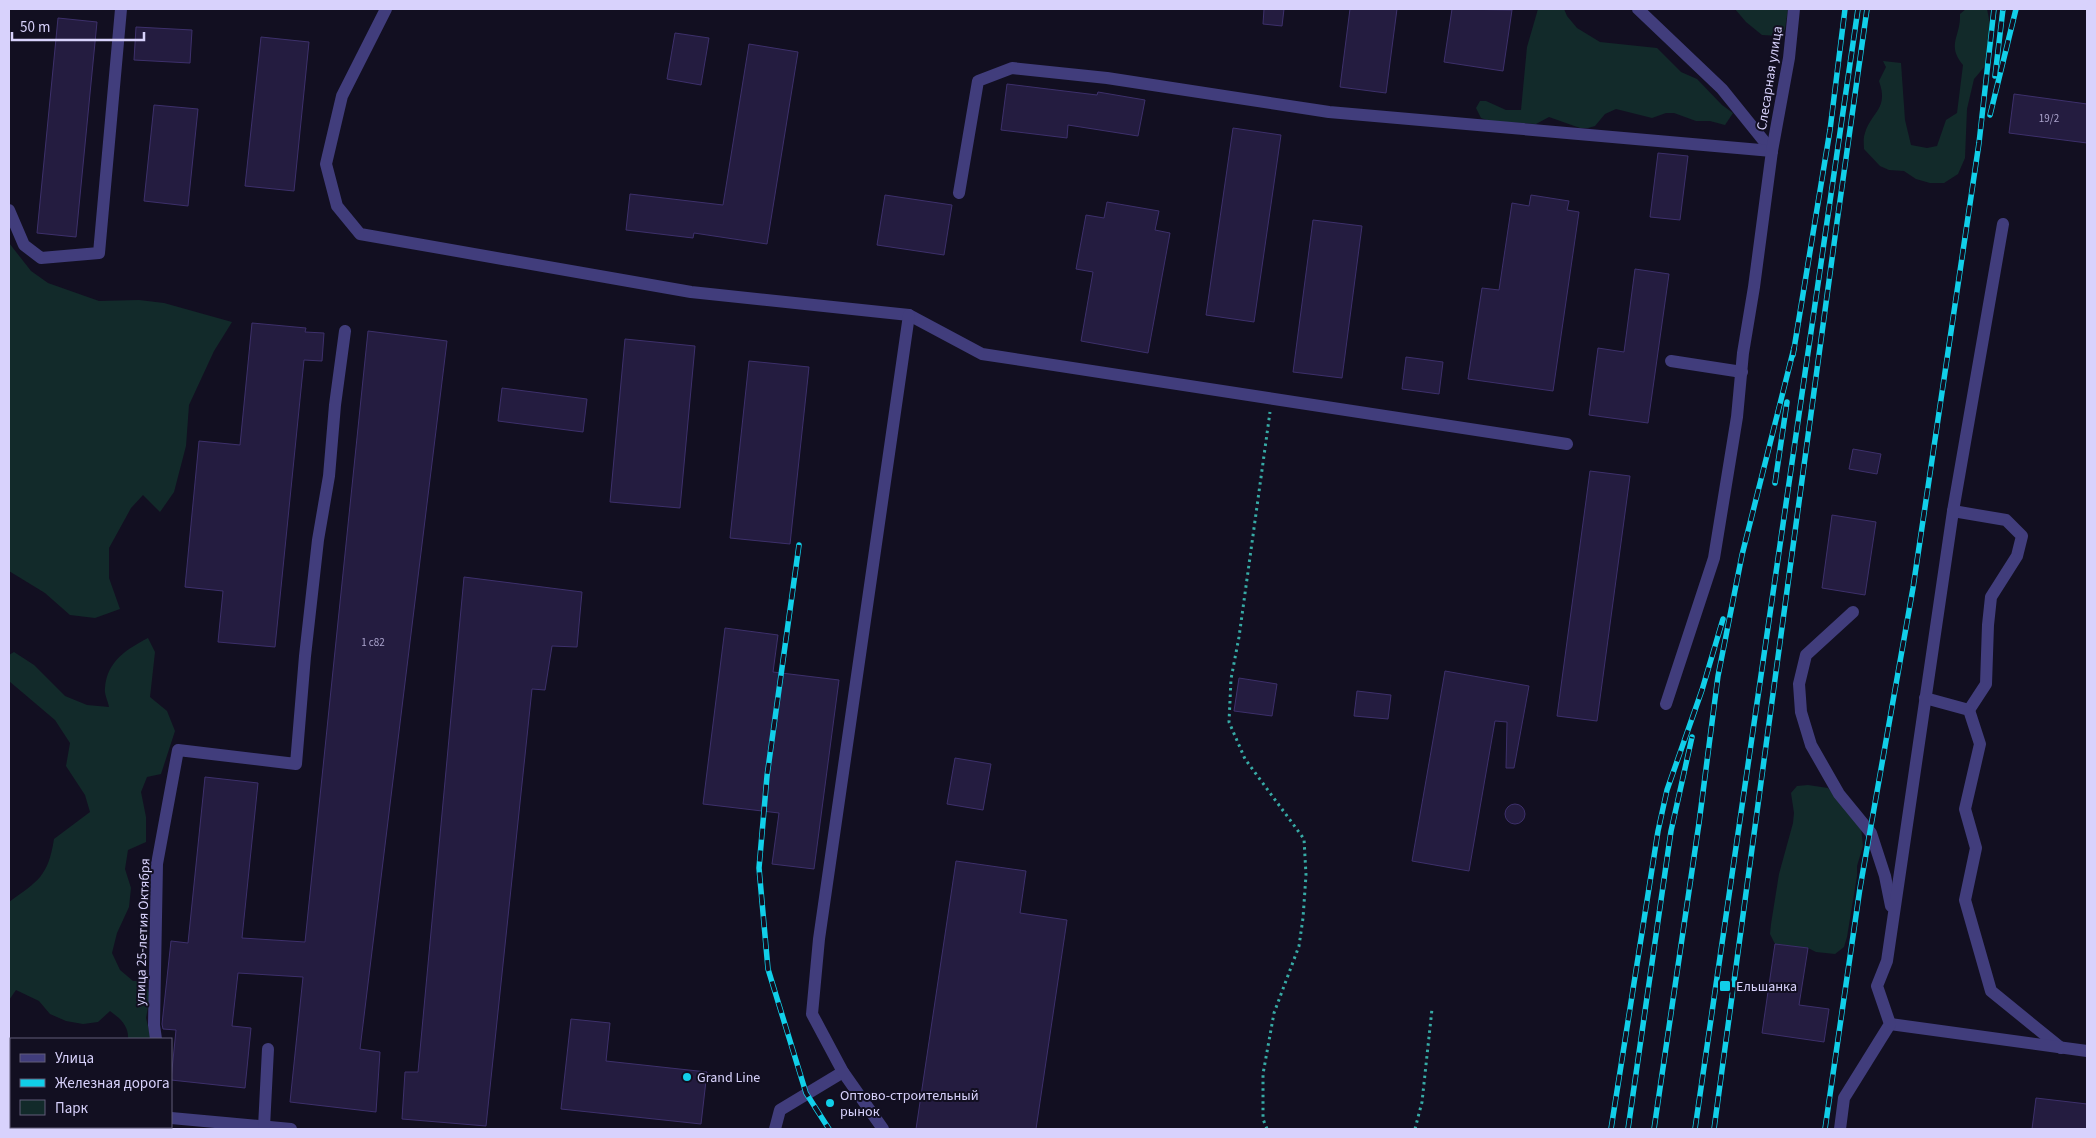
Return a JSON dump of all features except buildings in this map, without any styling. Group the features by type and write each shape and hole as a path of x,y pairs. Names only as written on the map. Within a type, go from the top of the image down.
{"street":[{"path":"9,210 24,245 41,258 99,253 121,9"},
{"path":"386,9 342,96 326,164 337,206 360,234 691,292 909,315 982,354 1567,444"},
{"path":"1638,9 1722,88 1772,151"},
{"name":"Слесарная улица","path":"1666,704 1714,558 1737,417 1772,151 1789,58 1794,9"},
{"path":"959,193 978,81 1012,68 1107,78 1330,112 1772,151"},
{"path":"1890,1024 1877,986 1886,961 1953,511 2003,224"},
{"path":"883,1129 843,1072 812,1014 819,939 909,315"},
{"name":"улица 25-летия Октября","path":"156,1038 154,1024 157,864 178,750 296,764 305,656 318,540 329,476 335,406 346,331"},
{"path":"1671,361 1742,372"},
{"path":"1953,511 2006,520 2022,536 2017,556 1991,597 1986,684 1970,710 1980,744 1965,809 1976,848 1965,900 1991,991 2061,1048"},
{"path":"1854,612 1806,655 1799,684 1801,712 1811,745 1839,794 1871,834 1885,876 1893,915"},
{"path":"1925,698 1970,710"},
{"path":"1890,1024 2087,1051"},
{"path":"1840,1129 1844,1098 1890,1024"},
{"path":"264,1127 268,1049"},
{"path":"775,1129 780,1110 843,1072"},
{"path":"172,1118 291,1129"}],"path":[{"path":"1267,1129 1263,1119 1263,1074 1274,1014 1299,946 1306,875 1304,839 1246,759 1229,722 1231,679 1240,637 1272,399"},
{"path":"1416,1129 1422,1102 1432,1009"}],"green space":[{"path":"1538,9 1564,9 1577,28 1600,42 1657,48 1681,72 1697,79 1722,105 1733,113 1725,125 1710,121 1696,121 1674,113 1666,113 1652,118 1616,109 1605,114 1595,126 1588,128 1580,128 1549,117 1536,124 1490,121 1481,118 1476,108 1480,101 1486,101 1506,110 1521,110 1527,47"},
{"path":"1735,9 1788,9 1782,36 1762,35 1746,22"},
{"path":"1966,9 1987,9 1994,44 1987,57 1985,66 1974,79 1967,109 1965,158 1958,174 1944,183 1930,183 1916,179 1904,171 1889,170 1880,166 1864,149 1864,135 1881,104 1882,90 1879,81 1886,67 1883,61 1901,63 1905,120 1911,145 1927,148 1937,146 1946,120 1957,113 1963,65 1955,51 1955,40 1960,22 1960,14"},
{"path":"9,243 31,271 48,283 99,301 139,300 164,303 232,322 214,351 189,405 186,446 174,492 160,512 143,495 131,508 109,548 109,578 120,609 95,618 70,615 45,593 9,571"},
{"path":"148,638 155,652 150,697 167,711 175,731 161,774 147,777 141,792 146,817 146,842 128,850 125,869 131,888 129,907 117,933 112,953 120,970 133,981 145,981 150,996 146,1018 151,1038 128,1038 127,1030 123,1023 110,1011 98,1022 83,1024 66,1021 50,1014 39,1001 16,990 9,1000 9,902 34,883 45,870 52,852 54,839 90,812 85,795 66,766 70,743 55,720 9,681 9,655 14,652 34,665 65,696 87,705 109,707 105,690 110,670 119,657"},
{"path":"1808,785 1828,788 1861,827 1863,846 1857,866 1847,937 1844,947 1835,954 1775,944 1770,934 1779,874 1793,823 1794,813 1791,793 1797,786"}],"railway":[{"path":"1793,355 1830,130 1845,9"},
{"path":"1695,1129 1858,9"},
{"path":"1714,1129 1867,9"},
{"path":"1825,1129 1860,888 1913,588 1979,143 1994,9"},
{"path":"1995,76 2003,9"},
{"path":"1990,115 2016,9"},
{"path":"1654,1129 1699,823 1718,676 1742,555 1794,348"},
{"path":"1775,483 1787,402"},
{"path":"799,545 767,776 759,868 768,969 806,1093 829,1129"},
{"path":"1611,1129 1658,831 1667,790 1702,690 1723,619"},
{"path":"1628,1129 1671,831 1692,737"}],"place":[{"name":"Ельшанка","path":"1725,986"},
{"name":"Grand Line","path":"687,1077"},
{"name":"Оптово-строительный рынок","path":"830,1103"}]}
